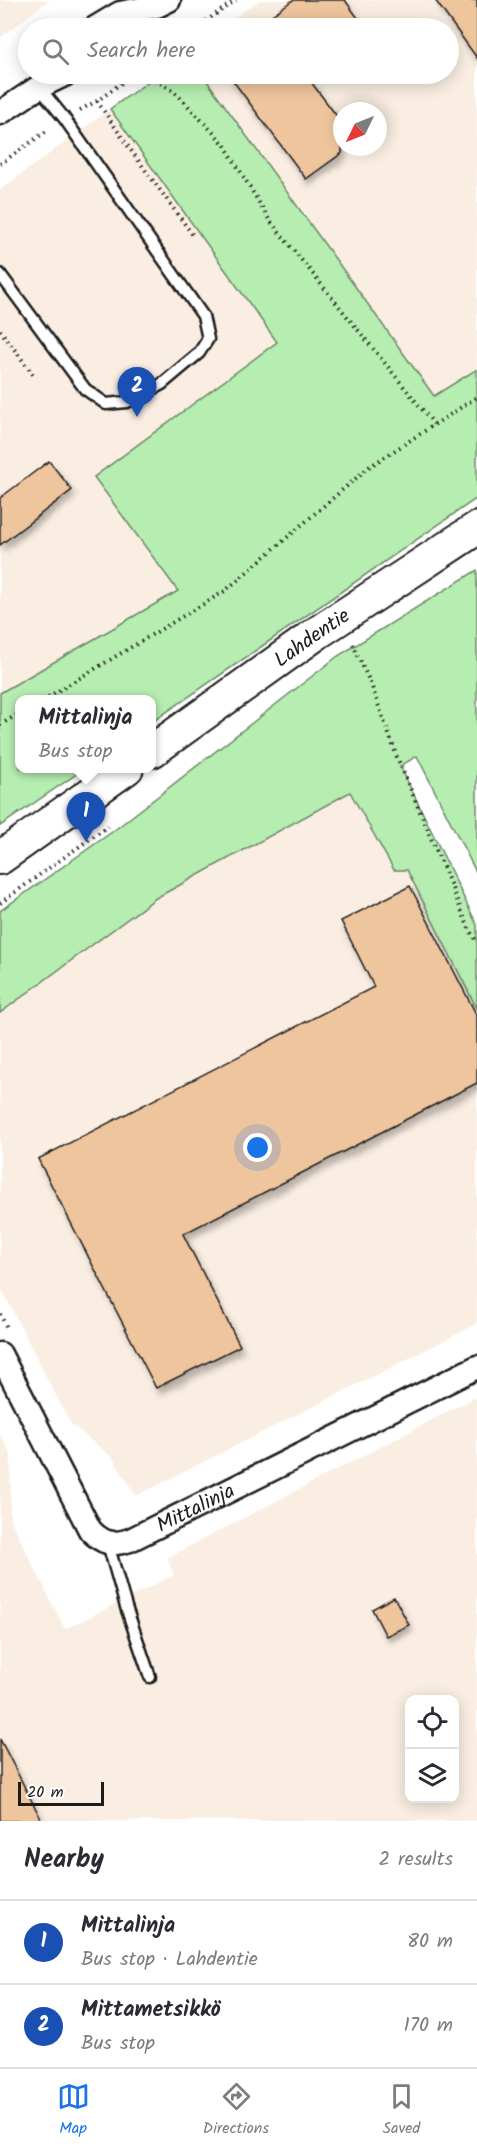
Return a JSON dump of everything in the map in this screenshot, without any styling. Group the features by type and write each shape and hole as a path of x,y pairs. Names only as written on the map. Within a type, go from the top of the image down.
{"main road":[{"name":"Lahdentie","path":"156,748 336,621 477,528"},
{"path":"0,858 120,773"}],"street":[{"path":"111,18 120,13 163,3"},
{"path":"148,18 163,3"},
{"path":"0,114 40,84"},
{"path":"5,1344 90,1530 108,1544"},
{"name":"Mittalinja","path":"108,1544 120,1544 129,1540 477,1367"}],"lane":[{"path":"0,274 84,389 106,404 127,402 162,384 199,353 208,339 203,316 64,118 47,84"},
{"path":"108,1544 126,1607 150,1677"}],"path":[{"path":"210,18 236,0"},
{"path":"121,84 98,101 192,234"},
{"path":"162,84 174,91 224,144 270,221 434,424"},
{"path":"0,164 40,135"},
{"path":"0,330 35,377"},
{"path":"50,695 225,591 369,467 477,397"},
{"path":"336,621 348,631 372,687 397,757 470,931 477,942"},
{"path":"0,725 15,716"},
{"path":"0,903 108,826"},
{"path":"0,1314 5,1344"}],"shaded area":[{"path":"0,0 49,0 26,18 18,18 18,24 0,38"},
{"path":"259,0 477,0 477,368 434,396 209,84 459,84 459,18 234,18"},
{"path":"110,109 277,342 94,477 178,591 0,693 0,190"},
{"path":"351,792 394,870 407,870 477,1009 477,1324 136,1496 113,1458 70,1423 0,1286 0,1013 156,898"},
{"path":"474,1398 477,1399 477,1821 0,1821 0,1434 11,1454 10,1519 65,1629 174,1575 167,1558"}],"green space":[{"path":"145,84 209,84 434,396 477,369 477,498 156,719 156,695 15,695 15,773 78,773 0,826 0,693 178,591 94,477 277,342 110,109"},
{"path":"477,570 477,874 417,756 400,766 477,925 477,1009 407,870 394,870 350,792 156,898 0,1013 0,911 112,832 338,656"}],"building":[{"path":"293,0 345,0 358,18 268,18"},
{"path":"435,0 477,0 477,58 459,33 459,18 448,18"},
{"path":"235,84 313,84 333,111 333,156 338,156 306,179"},
{"path":"49,461 72,490 0,545 0,498"},
{"path":"410,886 477,1016 477,1083 183,1234 240,1346 156,1388 38,1159 374,987 341,921"},
{"path":"394,1597 409,1625 386,1636 372,1609"},
{"path":"0,1739 42,1821 0,1821"}],"place":[{"name":"Mittametsikkö","path":"137,417"},
{"name":"Mittalinja","path":"86,842"}]}
